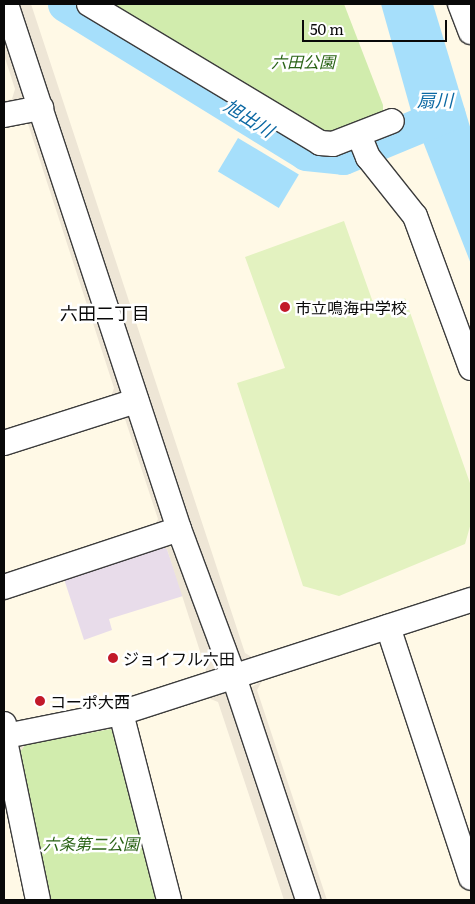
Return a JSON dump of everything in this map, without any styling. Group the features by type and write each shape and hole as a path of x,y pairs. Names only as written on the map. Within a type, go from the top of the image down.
{"street":[{"path":"6,4 179,529 234,677 308,900"},
{"path":"89,4 306,137 333,144 362,144 392,121"},
{"path":"460,4 471,32"},
{"path":"4,115 41,108"},
{"path":"362,144 415,216 471,368"},
{"path":"4,443 136,401"},
{"path":"4,586 179,529"},
{"path":"38,900 4,732 122,713 471,600"},
{"path":"388,627 471,878"},
{"path":"122,713 170,900"}],"shaded area":[{"path":"17,4 31,4 245,653 257,660 244,663 234,658"},
{"path":"4,32 23,94 22,101 4,107 4,101 12,99 15,89 4,55"},
{"path":"18,119 33,122 121,388 121,395 110,400 114,388 28,124"},
{"path":"116,415 131,418 164,517 161,525 154,528 158,519 125,419"},
{"path":"168,544 174,551 219,664 218,671 203,678 206,670 167,549 158,545"},
{"path":"158,545 167,549 183,596 109,619 112,630 84,640 63,576"},
{"path":"262,681 257,690 327,900 318,900 250,688"},
{"path":"222,690 230,695 298,900 284,900 218,702 208,698 137,722 134,729 133,719"},
{"path":"110,723 118,732 110,729 25,745 19,753 19,744"}],"green space":[{"name":"六田公園","path":"103,4 344,4 383,105 383,112 332,138"},
{"path":"344,221 375,308 405,298 471,486 471,523 465,544 339,596 303,586 237,383 285,368 245,257"},
{"name":"六条第二公園","path":"110,729 118,732 159,896 156,900 49,900 19,753 25,745"}],"water":[{"name":"扇川","path":"381,4 433,4 471,130 471,264 411,111"},
{"path":"238,138 299,175 279,208 218,171"}],"waterway":[{"name":"旭出川","path":"65,4 306,153 343,157 447,114"}],"place":[{"name":"市立鳴海中学校","path":"285,307"},
{"name":"ジョイフル六田","path":"113,658"},
{"name":"コーポ大西","path":"40,701"}],"district":[{"name":"六田二丁目","path":"105,313"}]}
